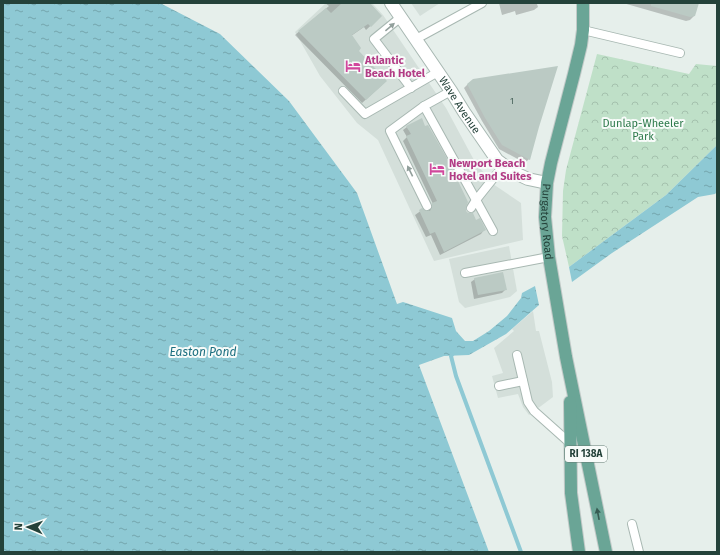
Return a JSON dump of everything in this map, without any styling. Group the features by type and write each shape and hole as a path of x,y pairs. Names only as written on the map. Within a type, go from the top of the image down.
{"main road":[{"name":"RI 138A","path":"583,30 584,3"},
{"name":"Purgatory Road","path":"566,357 549,257 545,217 547,182 550,163 578,60 583,30"},
{"name":"RI 138A","path":"566,357 570,398 571,493 579,552"},
{"name":"RI 138A","path":"566,357 606,552"}],"street":[{"name":"Wave Avenue","path":"391,3 497,160 514,172 528,179 547,182"}],"lane":[{"path":"416,39 482,3"},
{"path":"401,17 374,40 410,88"},
{"path":"583,30 680,54"},
{"path":"343,91 366,114 438,72"},
{"path":"427,206 390,131 424,106 451,91"},
{"path":"424,106 493,230"},
{"path":"471,208 504,165"},
{"path":"465,273 549,257"},
{"path":"517,355 528,402 534,411 571,444"},
{"path":"499,386 523,381"},
{"path":"632,524 639,552"}],"shaded area":[{"path":"326,3 372,3 383,15 446,108 475,162 493,184 521,203 523,240 434,261 378,140 357,123 320,76 295,32"},
{"path":"411,3 440,3 420,16"},
{"path":"509,246 517,291 510,297 465,308 459,302 449,259"},
{"path":"533,311 536,331 539,331 552,382 553,397 529,415 523,407 518,394 498,398 492,376 503,373 494,348 514,331 512,329"}],"green space":[{"name":"Dunlap-Wheeler Park","path":"597,54 689,74 696,64 717,66 717,145 666,195 569,267 562,236 563,191 566,170"}],"water":[{"name":"Easton Pond","path":"3,3 160,3 220,34 289,101 357,193 397,304 403,302 452,318 456,331 465,341 473,341 489,331 507,316 521,298 522,293 535,286 539,305 506,334 469,355 444,356 419,365 489,552 3,552"},
{"path":"717,145 717,192 715,194 698,197 612,253 572,282 569,267 666,195"}],"building":[{"name":"Atlantic Beach Hotel","path":"342,3 370,3 382,16 371,27 368,24 352,35 361,48 359,51 387,81 366,100 298,31 326,8 331,13"},
{"path":"651,3 699,3 695,16 690,17 651,6"},
{"path":"558,66 530,160 502,145 485,118 467,84 473,79"},
{"name":"Newport Beach Hotel and Suites","path":"422,118 425,126 428,125 449,162 468,202 466,211 468,213 473,213 476,220 480,218 486,230 444,252 435,232 430,234 419,210 422,208 426,211 430,211 432,203 437,201 406,136 411,134 406,126"},
{"path":"503,272 507,290 478,295 474,278"}],"waterway":[{"path":"454,352 451,356 456,376 521,552"}],"place":[{"name":"Atlantic Beach Hotel","path":"353,66"},
{"name":"Newport Beach Hotel and Suites","path":"437,169"}]}
